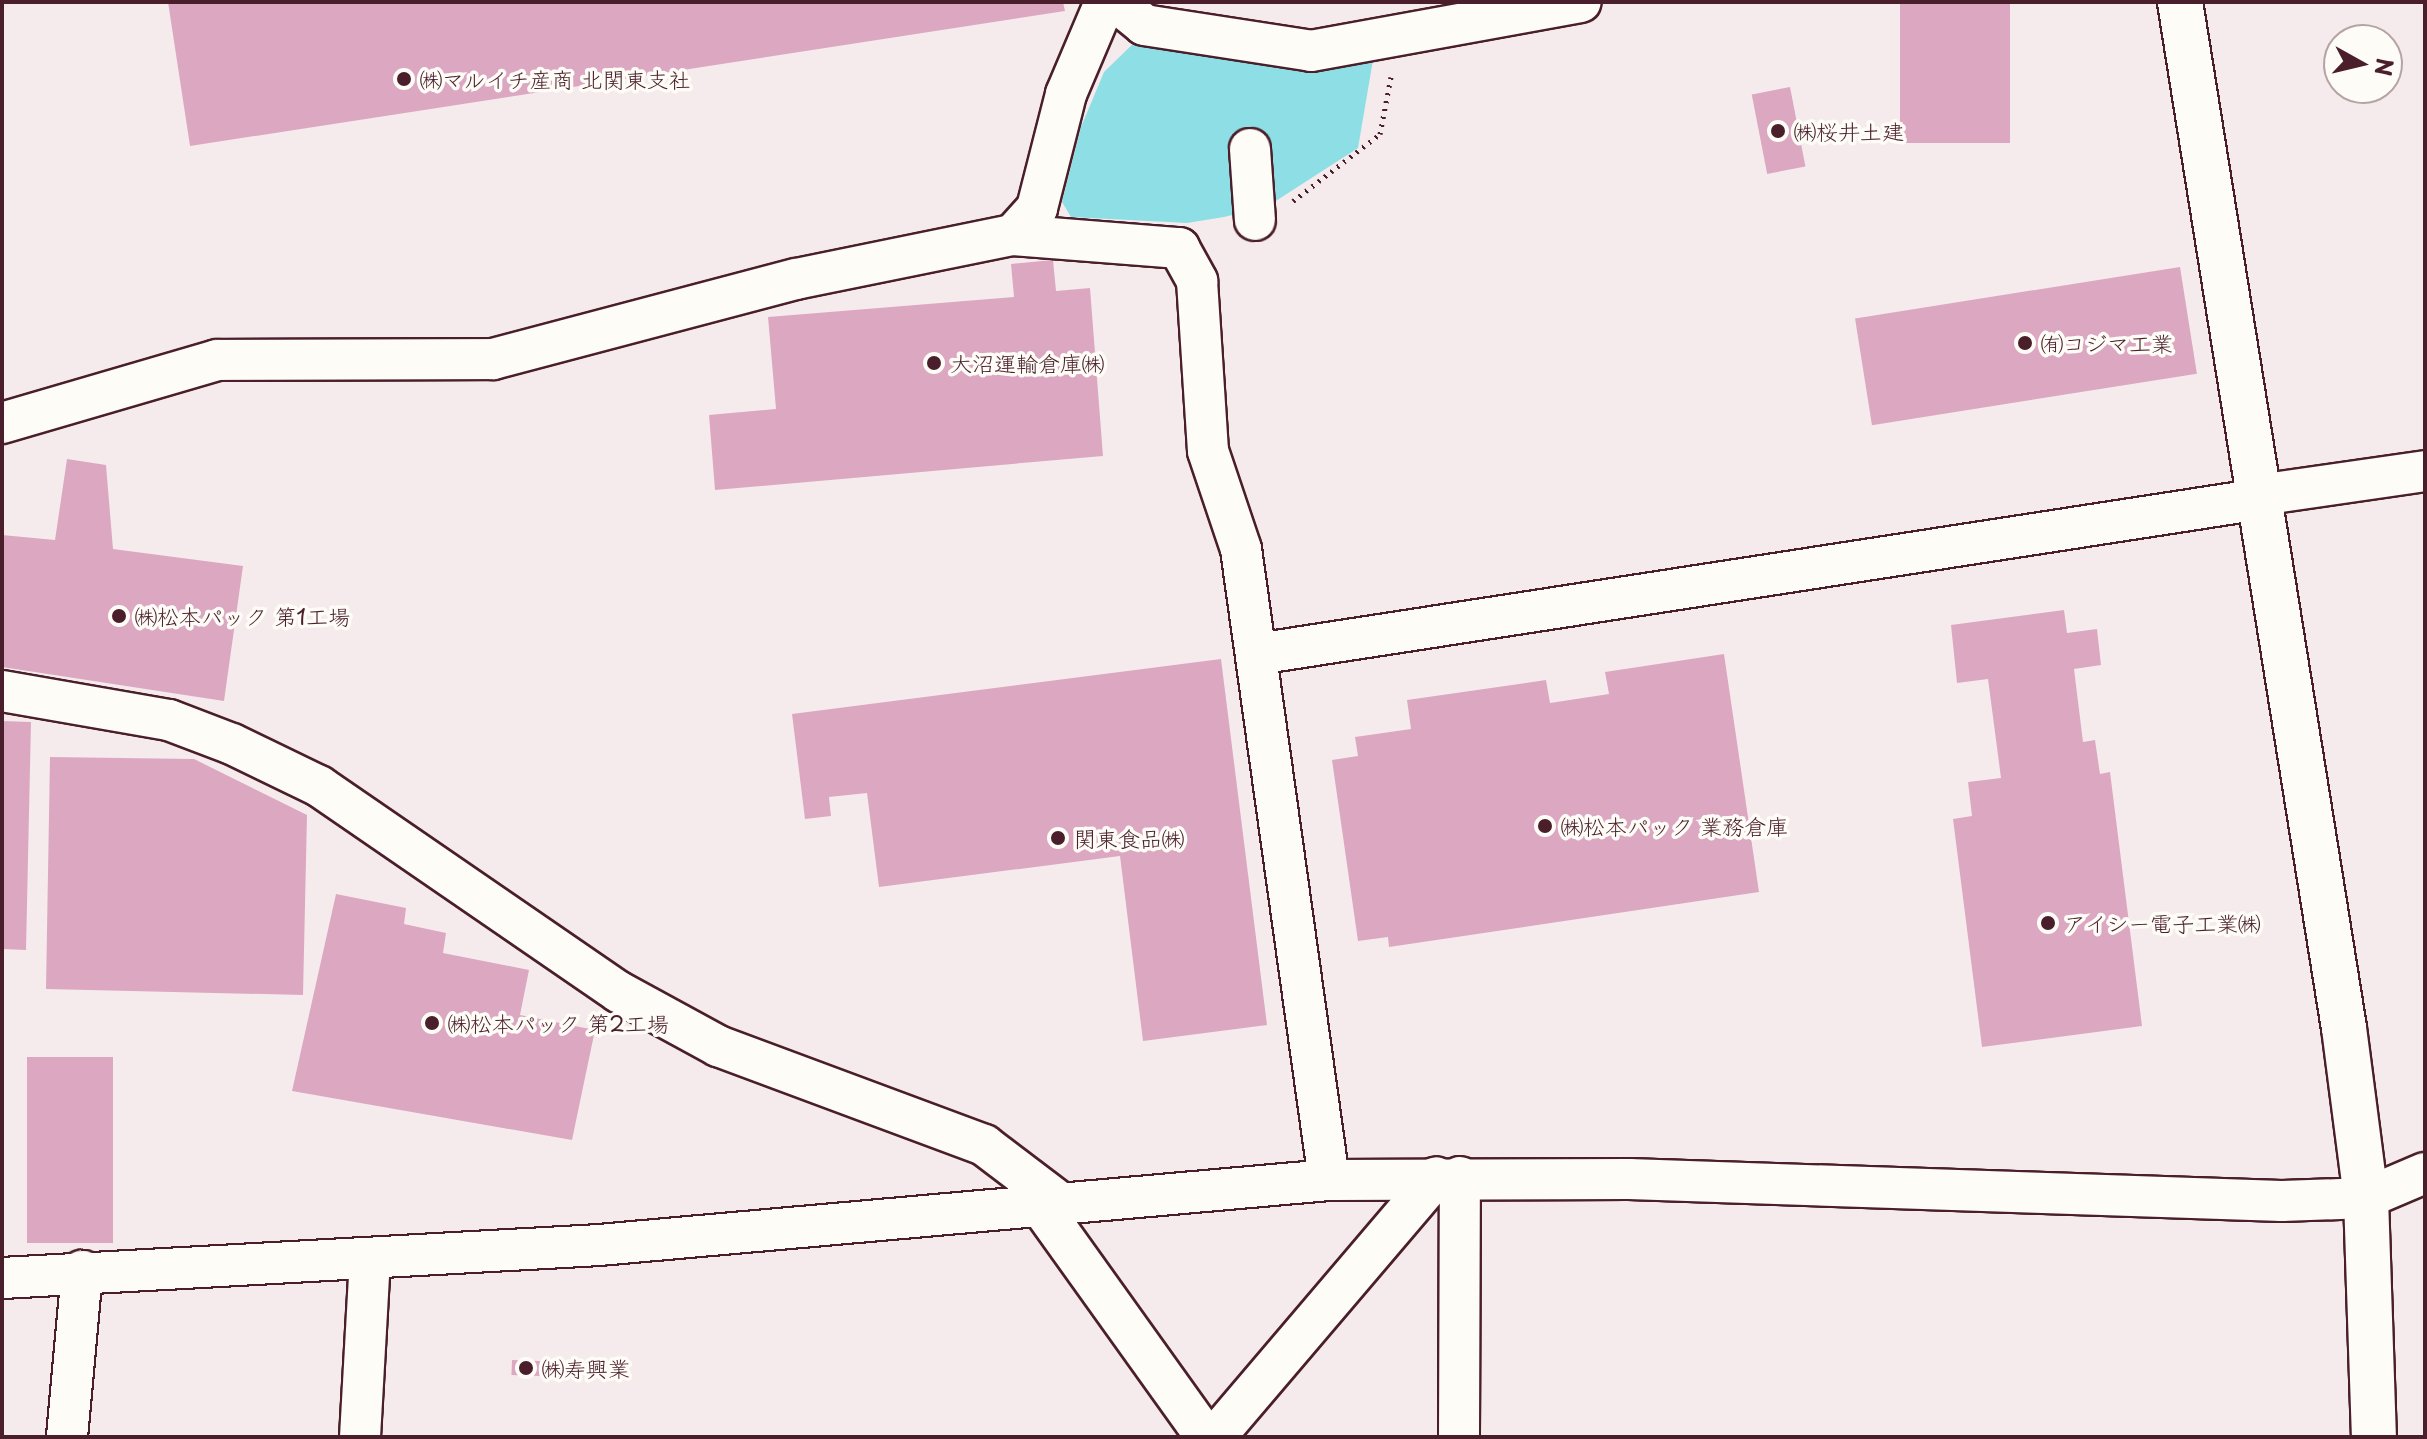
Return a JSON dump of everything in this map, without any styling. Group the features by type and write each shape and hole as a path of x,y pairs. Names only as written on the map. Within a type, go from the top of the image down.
{"street":[{"path":"1013,235 1037,208 1066,94 1105,2"},
{"path":"1116,2 1144,25 1311,51 1393,40 1581,2"},
{"path":"2180,2 2366,1198 2374,1437"},
{"path":"1250,149 1255,220"},
{"path":"2,423 217,360 493,359 796,279 1013,235 1179,248 1197,281 1208,451 1241,549 1329,1180"},
{"path":"1257,654 2425,471"},
{"path":"2,691 169,720 257,756 319,786 619,992 718,1046 984,1145 1052,1207 1206,1437"},
{"path":"2,1278 82,1271 370,1259 1052,1207 1329,1180 1448,1177 2282,1201 2366,1198 2425,1173"},
{"path":"1215,1437 1448,1177"},
{"path":"1448,1177 1459,1437"},
{"path":"360,1437 370,1259"},
{"path":"67,1437 82,1271"}],"path":[{"path":"1255,220 1319,185 1380,134 1390,108 1393,40"}],"water":[{"path":"1139,38 1373,60 1358,148 1268,206 1224,217 1187,223 1071,217 1062,202 1081,127 1104,72"}],"building":[{"name":"㈱マルイチ産商 北関東支社","path":"168,2 1063,2 1065,11 190,146"},
{"path":"1900,2 2010,2 2010,143 1900,143"},
{"name":"㈱桜井土建","path":"1790,87 1805,167 1767,174 1752,94"},
{"name":"大沼運輸倉庫㈱","path":"1053,260 1056,291 1090,288 1103,456 715,490 709,415 776,409 768,317 1014,297 1011,264"},
{"name":"㈲コジマ工業","path":"2180,267 2197,374 1872,425 1855,318"},
{"name":"㈱松本パック 第1工場","path":"67,459 106,465 113,549 243,566 224,701 2,667 2,535 55,540"},
{"name":"アイシー電子工業㈱","path":"2064,610 2067,633 2097,629 2101,665 2074,669 2083,742 2095,740 2100,774 2110,772 2142,1026 1982,1047 1953,819 1972,816 1968,782 2001,778 1988,679 1957,683 1951,625"},
{"name":"㈱松本パック 業務倉庫","path":"1724,654 1759,892 1389,947 1388,937 1358,941 1332,760 1358,756 1355,737 1411,729 1407,700 1546,680 1550,703 1609,694 1605,672"},
{"name":"関東食品㈱","path":"1221,659 1267,1025 1143,1041 1120,856 879,887 867,793 829,797 831,816 805,819 792,714"},
{"path":"2,721 31,722 26,950 2,949"},
{"path":"50,757 194,759 307,815 303,995 46,989"},
{"name":"㈱松本パック 第2工場","path":"336,894 406,908 404,924 446,933 443,953 529,970 520,1015 595,1030 572,1140 292,1091"},
{"path":"27,1057 113,1057 113,1243 27,1243"},
{"name":"㈱寿興業","path":"512,1360 540,1361 539,1376 511,1375"}],"place":[{"name":"㈱マルイチ産商 北関東支社","path":"404,79"},
{"name":"㈱桜井土建","path":"1778,131"},
{"name":"㈲コジマ工業","path":"2025,343"},
{"name":"大沼運輸倉庫㈱","path":"934,363"},
{"name":"㈱松本パック 第1工場","path":"119,616"},
{"name":"㈱松本パック 業務倉庫","path":"1545,826"},
{"name":"関東食品㈱","path":"1058,838"},
{"name":"アイシー電子工業㈱","path":"2048,923"},
{"name":"㈱松本パック 第2工場","path":"432,1023"},
{"name":"㈱寿興業","path":"526,1368"}]}
